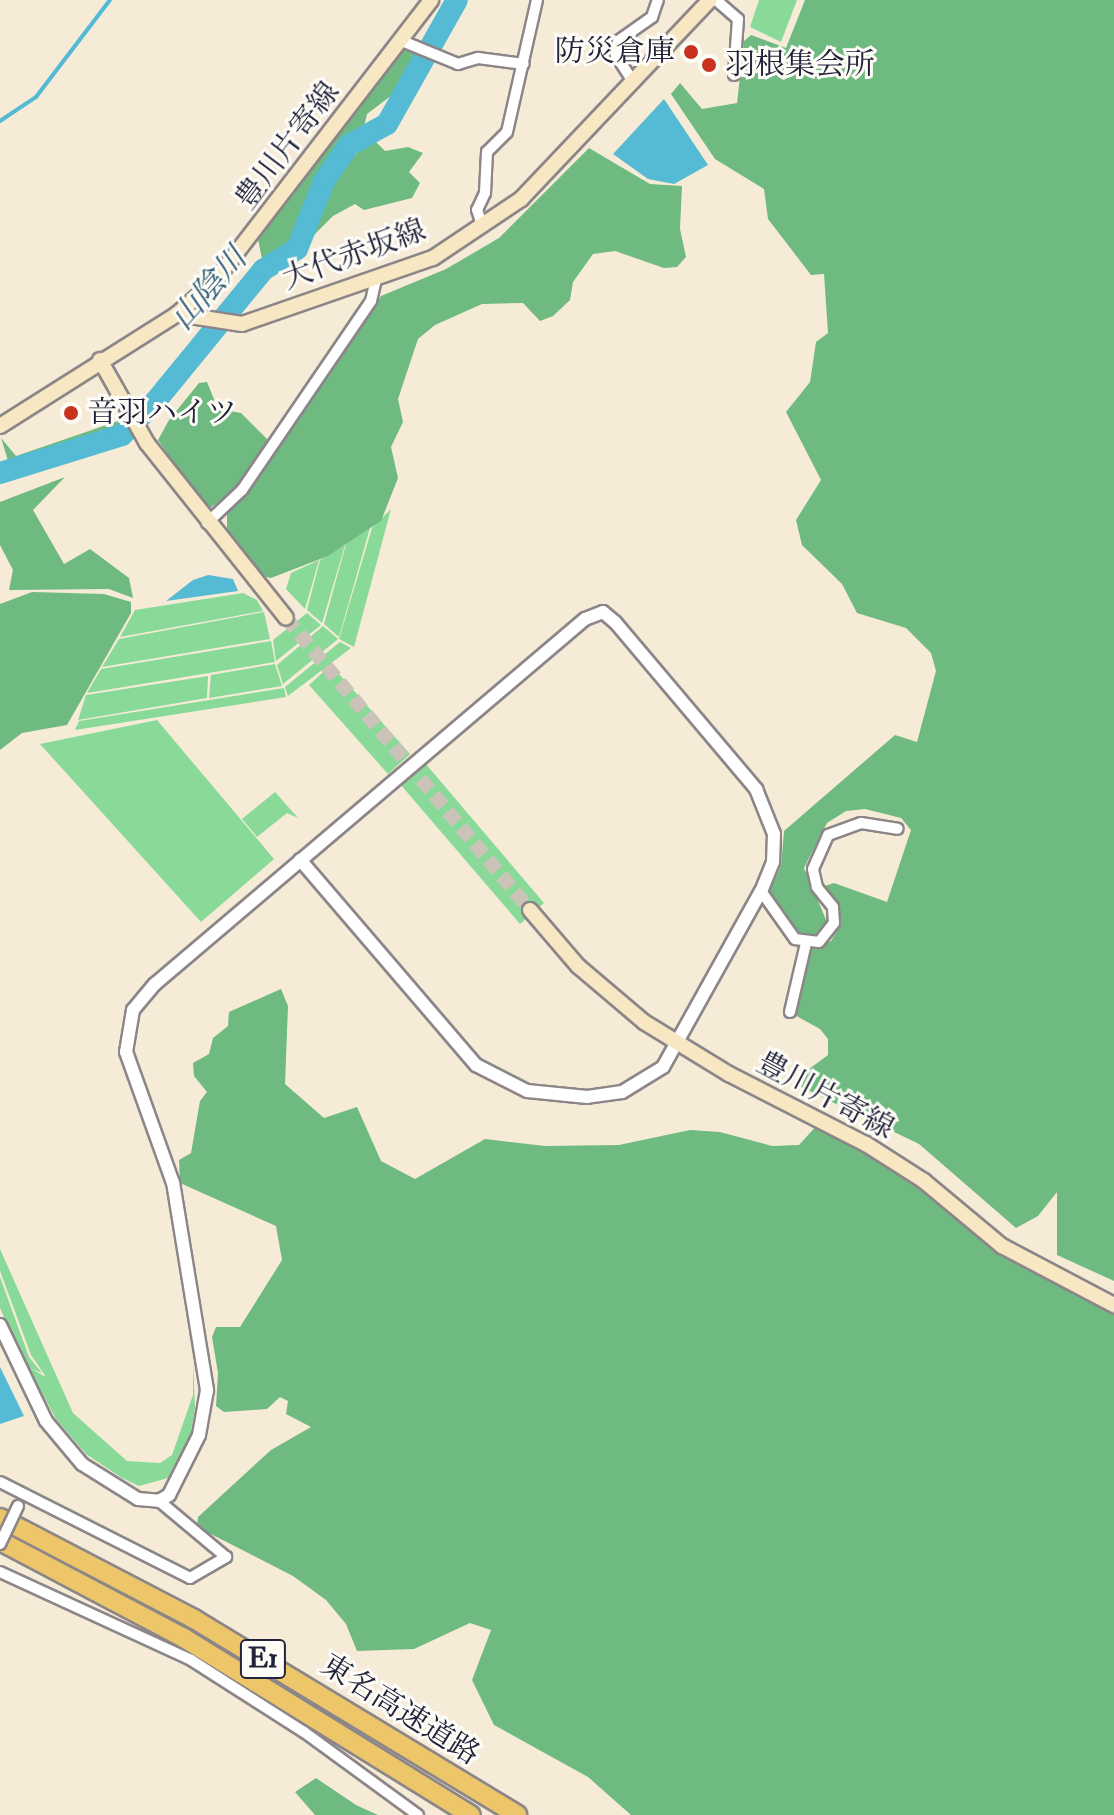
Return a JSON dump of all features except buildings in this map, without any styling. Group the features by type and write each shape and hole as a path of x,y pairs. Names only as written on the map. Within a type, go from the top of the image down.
{"highway":[{"name":"東名高速道路","path":"0,1518 207,1626 517,1815"},
{"name":"東名高速道路","path":"0,1543 209,1653 471,1815"}],"main road":[{"name":"豊川片寄線","path":"182,317 248,242 431,0"},
{"name":"大代赤坂線","path":"182,317 242,324 433,258 521,199 632,80 713,0"},
{"path":"0,426 100,360 182,317"},
{"path":"100,360 144,434 207,523 286,618"},
{"name":"豊川片寄線","path":"530,910 612,997 679,1043 866,1144 924,1181 1002,1246 1114,1305"}],"street":[{"path":"482,225 477,210 485,193 487,152 507,132 537,0"},
{"path":"632,80 616,55 618,41 652,17 658,0"},
{"path":"713,0 738,19 734,75"},
{"path":"402,41 458,64 478,58 524,64"},
{"path":"207,523 242,490 371,301 376,280"},
{"path":"159,1501 169,1495 199,1435 207,1390 173,1183 130,1067 128,1024 141,996 300,860 585,619 603,612 767,808 775,849 761,891 679,1043 651,1079 622,1092 566,1098 510,1085 461,1052 300,860"},
{"path":"761,891 795,939 806,943 819,942 834,923 833,907 817,887 813,869 828,835 861,823 898,829"},
{"path":"790,1012 806,943"},
{"path":"0,1325 46,1421 69,1450 109,1483 138,1499 159,1501 226,1557 190,1578 157,1565 25,1492 0,1482"},
{"path":"0,1543 25,1492"},
{"path":"0,1572 191,1660 304,1732 418,1815"}],"green space":[{"path":"759,0 797,0 781,42 750,27"},
{"path":"805,0 1114,0 1114,1281 1057,1255 1057,1192 1038,1216 1016,1228 919,1144 801,1087 809,1069 828,1055 828,1039 820,1029 791,1013 810,948 831,941 840,926 837,904 825,886 834,883 887,902 911,830 901,818 865,809 846,811 827,823 804,868 827,922 824,932 809,937 797,933 768,895 781,866 784,831 895,735 917,742 936,671 931,653 906,628 857,613 842,584 802,545 796,520 821,480 786,412 810,382 816,342 828,333 824,274 811,275 768,219 764,189 715,159 671,94 680,83 702,109 737,103 744,41 751,35 786,48"},
{"path":"404,46 421,53 392,95 367,114 363,131 344,145 322,179 298,243 262,259 258,239"},
{"path":"373,139 385,151 408,147 423,153 409,172 420,183 412,198 364,210 355,204 333,216 303,246 337,172"},
{"path":"589,148 650,184 682,186 680,229 686,257 677,267 664,268 615,251 593,254 573,282 570,300 553,316 540,321 523,303 482,304 435,325 418,339 398,399 403,422 391,447 398,478 381,521 328,556 271,578 262,576 227,533 227,511 252,487 381,296 446,269 499,238"},
{"path":"207,382 218,409 241,413 270,442 239,488 207,510 158,440 169,420 199,383"},
{"path":"121,420 125,428 108,436 10,467 1,438 16,456"},
{"path":"65,477 33,510 64,564 90,549 129,578 133,598 109,589 9,590 13,570 0,545 0,502"},
{"path":"391,509 354,647 339,639 372,528"},
{"path":"370,528 339,637 324,624 346,544"},
{"path":"345,545 322,623 307,610 320,560"},
{"path":"319,560 305,609 286,589 291,573"},
{"path":"32,592 104,594 131,602 131,613 67,725 22,733 0,750 0,604"},
{"path":"243,593 257,600 263,611 120,637 135,610"},
{"path":"264,612 270,639 102,667 119,639"},
{"path":"307,613 321,625 276,661 273,640"},
{"path":"323,626 338,639 283,684 277,665"},
{"path":"271,641 275,662 87,693 101,669"},
{"path":"340,642 351,648 288,696 285,687"},
{"path":"275,664 282,686 209,698 211,675"},
{"path":"331,665 410,754 388,774 309,685"},
{"path":"208,676 207,698 78,720 86,695"},
{"path":"284,688 286,697 75,730 79,721"},
{"path":"157,720 274,859 201,922 40,744"},
{"path":"425,763 544,903 520,924 400,784"},
{"path":"275,792 298,818 287,813 257,837 242,819"},
{"path":"281,989 288,1006 285,1084 324,1118 357,1107 381,1161 415,1179 485,1139 545,1146 619,1145 690,1130 720,1132 772,1146 799,1145 819,1123 925,1175 1010,1245 1114,1303 1114,1815 631,1815 588,1777 494,1725 472,1680 491,1630 470,1623 414,1649 357,1651 346,1624 326,1600 293,1576 197,1527 198,1517 271,1450 311,1427 286,1414 288,1401 280,1397 267,1409 224,1412 216,1406 218,1373 212,1337 216,1327 240,1327 282,1260 276,1226 180,1183 179,1160 191,1153 200,1101 207,1092 194,1076 193,1063 209,1054 213,1038 228,1026 229,1012"},
{"path":"0,1249 73,1413 127,1461 160,1463 172,1455 193,1395 193,1360 195,1408 190,1437 168,1478 139,1486 122,1478 86,1454 56,1419 18,1348 0,1308 0,1277 29,1357 42,1373 30,1368 46,1377 31,1355 0,1271"},
{"path":"316,1778 356,1805 378,1815 315,1815 295,1792"}],"water":[{"path":"664,99 708,165 674,184 648,179 613,154"},
{"path":"208,575 233,579 238,591 166,601 193,580"},
{"path":"0,1367 24,1416 0,1424"}],"waterway":[{"path":"0,121 36,97 110,0"},
{"name":"山陰川","path":"0,473 122,435 155,402 263,270 297,249 324,181 349,145 387,124 457,0"}],"tunnel":[{"path":"286,618 530,910"}],"place":[{"name":"防災倉庫","path":"691,52"},
{"name":"羽根集会所","path":"709,65"},
{"name":"音羽ハイツ","path":"71,413"}]}
